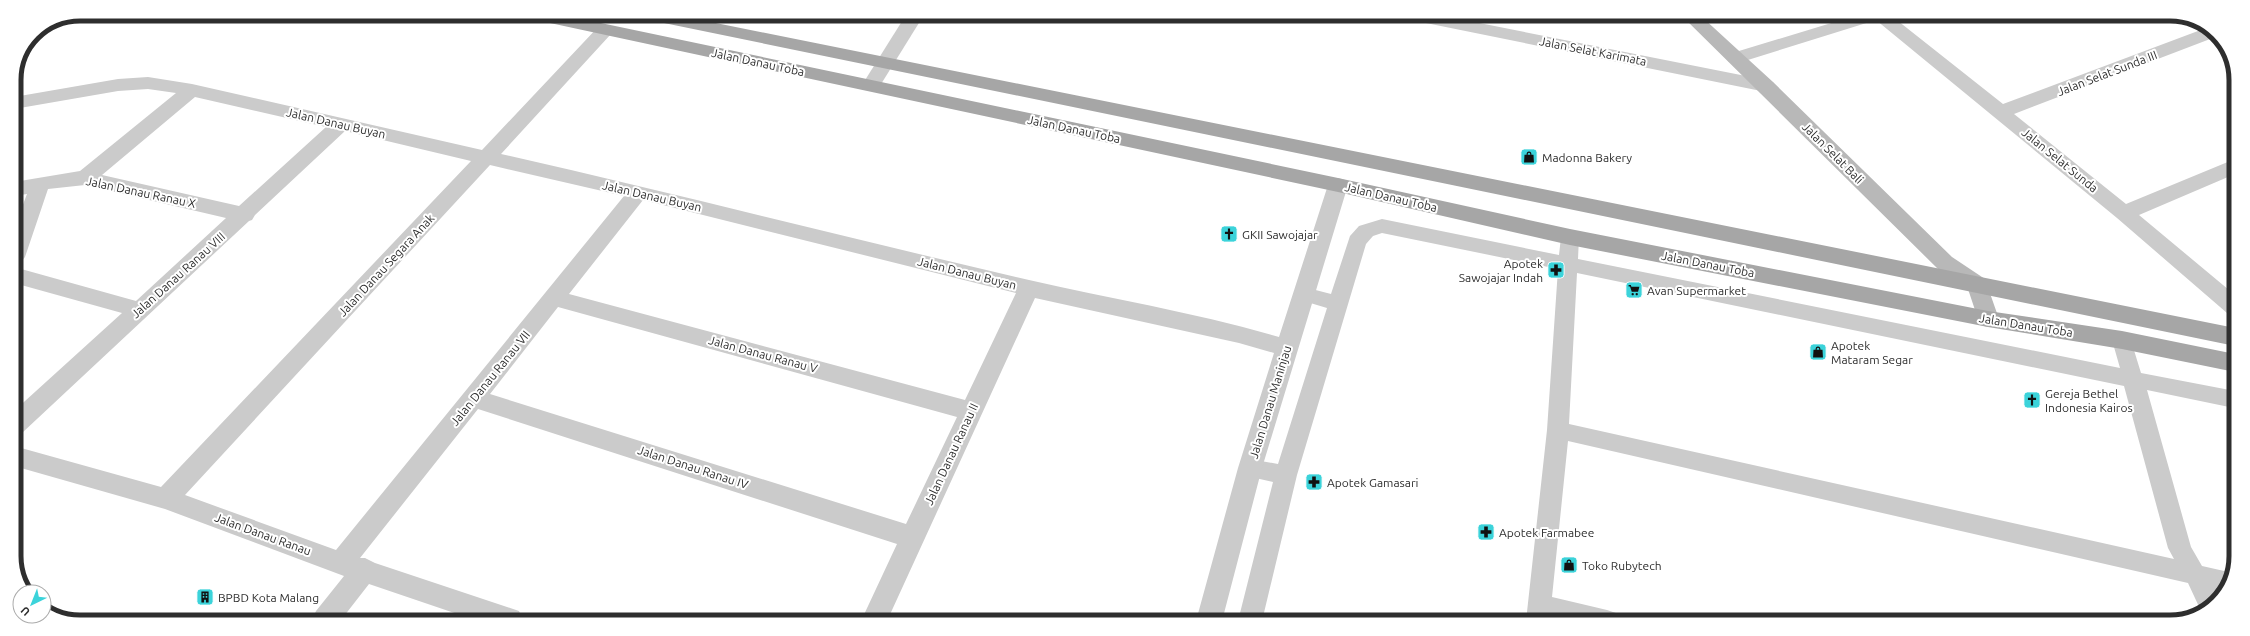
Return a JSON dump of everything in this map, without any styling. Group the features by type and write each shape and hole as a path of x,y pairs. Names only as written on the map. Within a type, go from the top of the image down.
{"main road":[{"name":"Jalan Danau Toba","path":"564,21 1338,185 1570,237 1988,319 2122,340 2229,362"},
{"name":"Jalan Danau Toba","path":"679,21 2229,336"}],"street":[{"path":"871,85 910,21"},
{"name":"Jalan Selat Karimata","path":"1441,21 1766,86"},
{"path":"1499,21 1511,35"},
{"name":"Jalan Selat Bali","path":"1696,21 1766,86 1945,263 1977,285"},
{"path":"1735,58 1856,21"},
{"name":"Jalan Selat Sunda","path":"1889,21 2124,213 2229,302"},
{"name":"Jalan Danau Segara Anak","path":"166,499 605,30"},
{"name":"Jalan Selat Sunda III","path":"2001,112 2207,34"},
{"name":"Jalan Danau Buyan","path":"21,102 118,85 148,83 192,90 638,192 1029,288 1239,334 1286,348"},
{"path":"85,178 192,90"},
{"name":"Jalan Danau Ranau VIII","path":"21,420 139,310 245,215 341,124"},
{"path":"2124,213 2229,169"},
{"name":"Jalan Danau Ranau X","path":"21,189 85,178 245,215"},
{"path":"21,238 40,185"},
{"name":"Jalan Danau Maninjau","path":"1211,615 1250,468 1286,348 1338,185"},
{"name":"Jalan Danau Ranau VII","path":"328,615 353,566 474,398 638,192"},
{"path":"21,277 139,310"},
{"path":"1977,285 1988,319"},
{"name":"Jalan Danau Ranau II","path":"877,615 911,537 1029,288"},
{"name":"Jalan Danau Ranau V","path":"554,298 971,410"},
{"name":"Jalan Danau Ranau IV","path":"474,398 911,537"},
{"name":"Jalan Danau Ranau","path":"21,458 166,499 495,615"}],"lane":[{"path":"1251,615 1286,474 1339,304 1357,240 1366,231 1382,226 2229,399"},
{"path":"1556,615 1539,613 1558,430 1570,237"},
{"path":"1304,294 1339,304"},
{"path":"2122,340 2180,548 2193,574 2203,587 2209,601"},
{"path":"1558,430 2223,581"},
{"path":"1250,468 1286,474"}],"place":[{"name":"Madonna Bakery","path":"1529,157"},
{"name":"GKII Sawojajar","path":"1229,234"},
{"name":"Apotek Sawojajar Indah","path":"1556,270"},
{"name":"Avan Supermarket","path":"1634,290"},
{"name":"Apotek Mataram Segar","path":"1818,352"},
{"name":"Gereja Bethel Indonesia Kairos","path":"2032,400"},
{"name":"Apotek Gamasari","path":"1314,482"},
{"name":"Apotek Farmabee","path":"1486,532"},
{"name":"Toko Rubytech","path":"1569,565"},
{"name":"BPBD Kota Malang","path":"205,597"}]}
